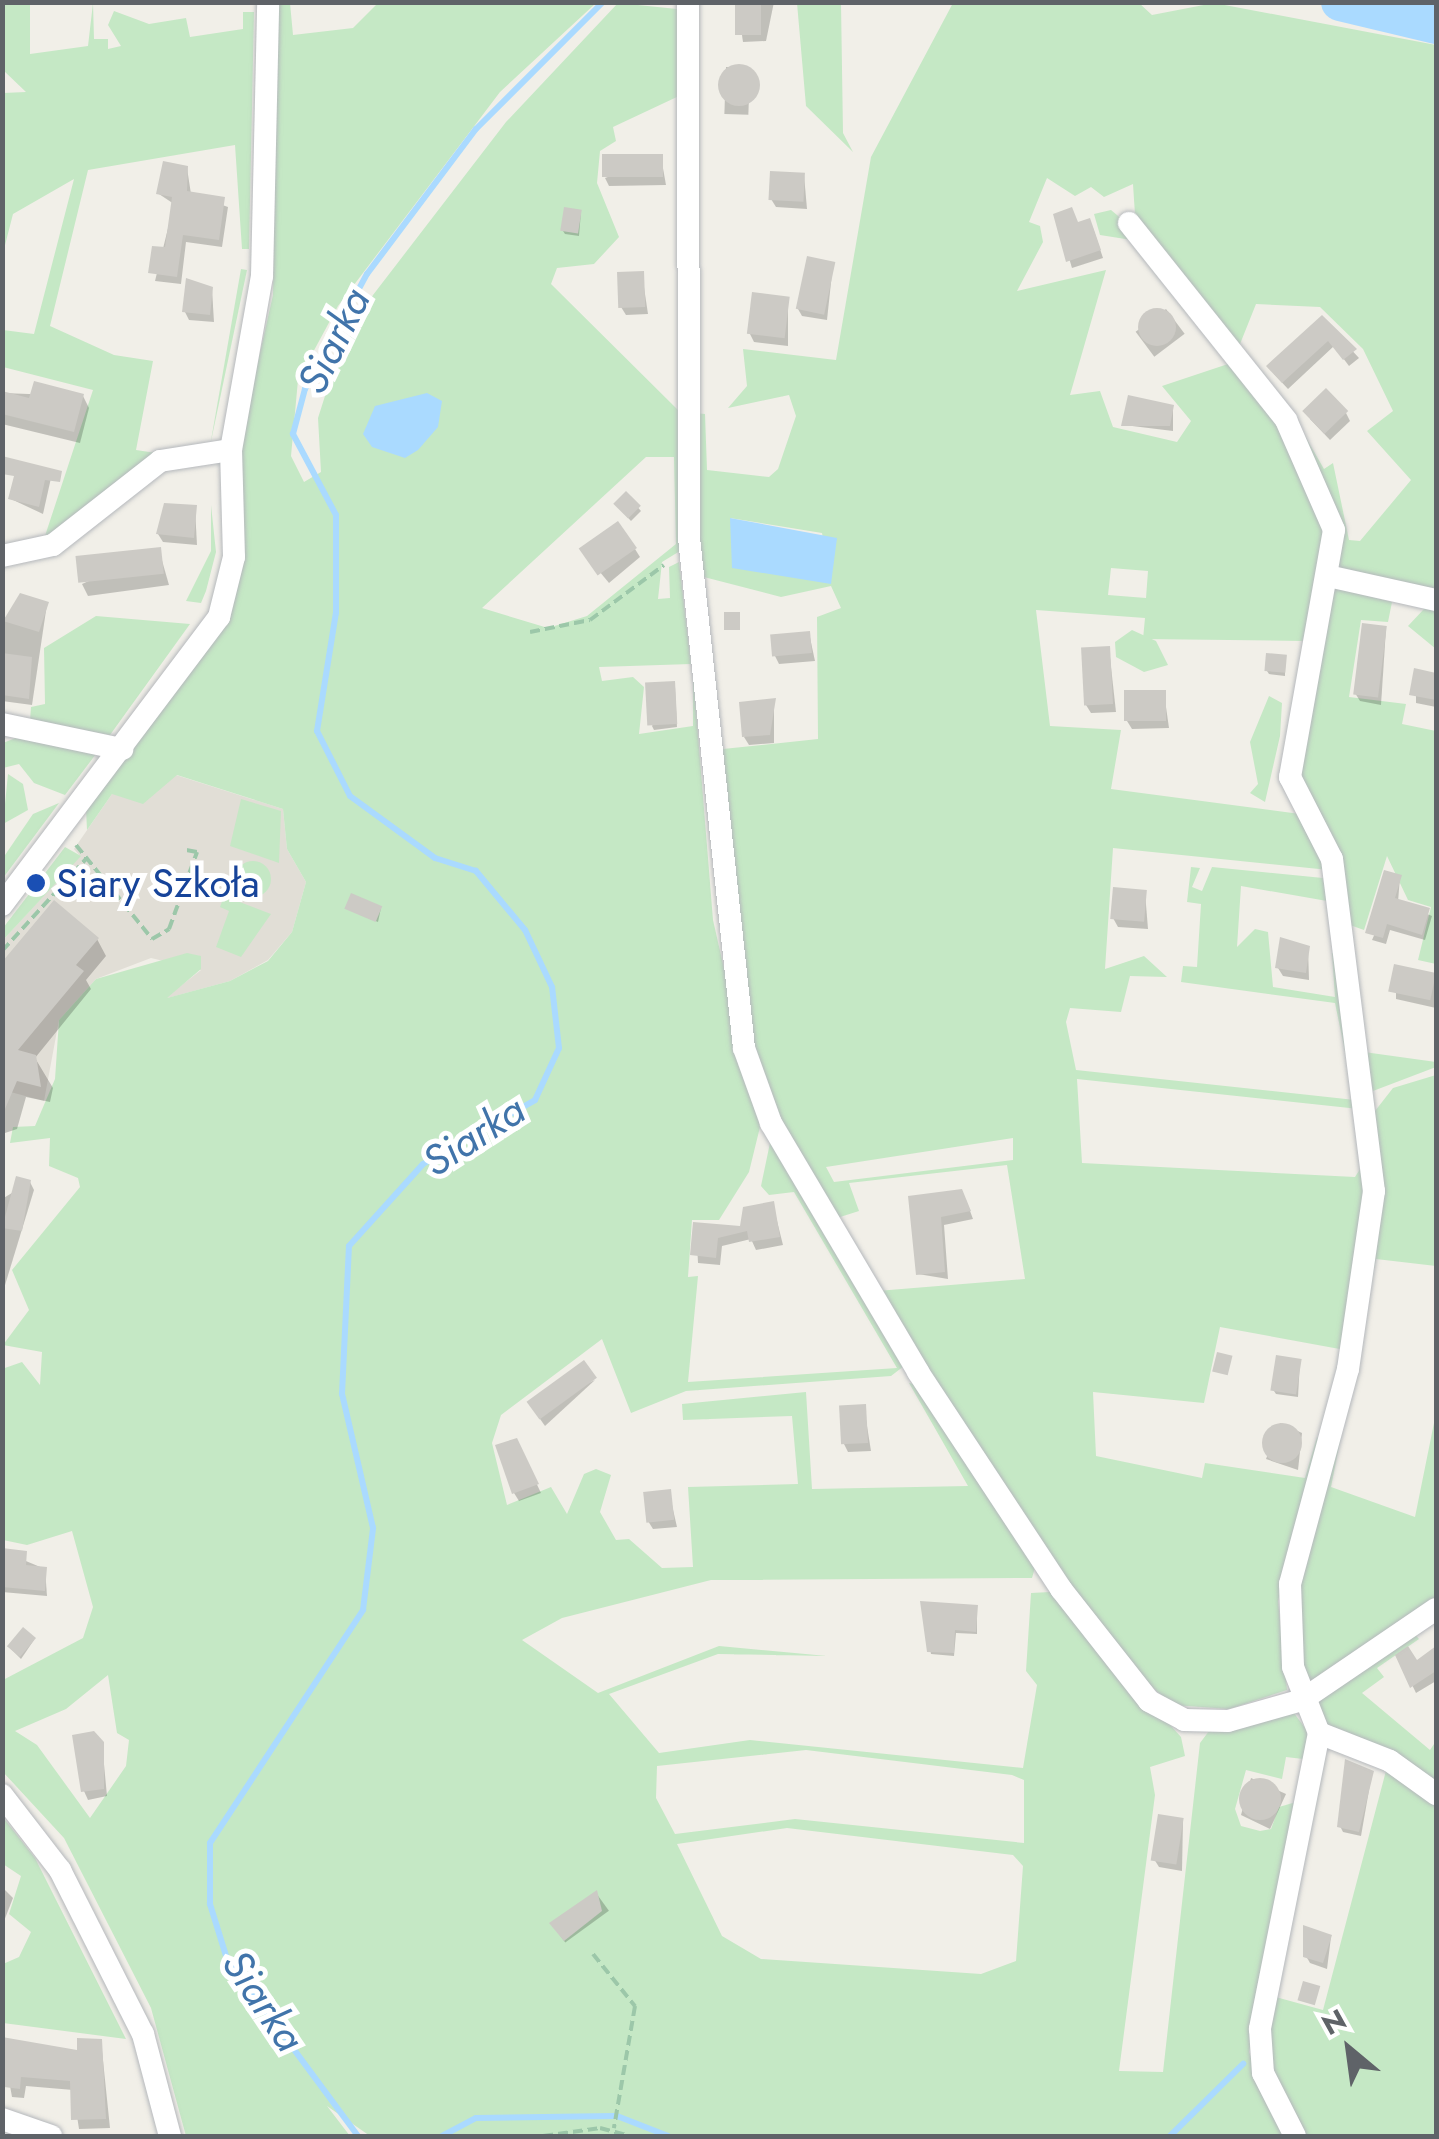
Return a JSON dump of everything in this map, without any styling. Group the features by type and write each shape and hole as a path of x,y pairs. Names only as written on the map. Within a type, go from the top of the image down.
{"street":[{"path":"2,906 216,624 234,557 231,450 262,276 268,2"},
{"path":"688,2 690,538 721,865 754,1085 918,1372 1138,1689 1184,1720 1228,1721 1302,1700 1436,1609"},
{"path":"1129,222 1286,420 1328,500 1328,576 1290,777 1332,859 1370,1102 1374,1191 1348,1369 1290,1584 1287,1625 1302,1700 1318,1733 1260,2029 1263,2073 1295,2136"},
{"path":"2,556 52,546 160,461 231,450"},
{"path":"1328,576 1436,600"},
{"path":"2,724 122,749"},
{"path":"1318,1733 1390,1762 1436,1794"},
{"path":"2,1795 60,1870 143,2034 170,2136"},
{"path":"2,2119 51,2136"}],"path":[{"path":"530,632 613,607 664,565"},
{"path":"62,845 78,846 152,938 168,930 196,852 186,850"},
{"path":"2,951 86,859"},
{"path":"593,1954 636,2006 614,2128"},
{"path":"544,2136 614,2128 629,2136"}],"shaded area":[{"path":"176,775 283,809 287,849 306,882 292,932 268,960 230,981 164,999 201,970 151,958 96,979 59,1020 44,1101 3,1090 3,940 80,856 74,849 112,794"}],"green space":[{"path":"3,3 30,3 30,54 88,46 93,3 94,39 108,39 108,49 121,46 108,25 114,11 149,24 186,18 190,37 243,29 243,12 254,12 249,249 242,249 235,145 88,170 50,326 114,355 153,361 136,450 156,453 42,545 93,390 3,367 3,330 34,334 74,179 13,214 3,253 3,93 26,92 3,70"},
{"path":"278,3 290,3 293,35 353,28 378,3 596,3 500,92 338,306 298,380 291,456 304,482 321,472 318,418 337,358 373,295 506,122 618,3 677,9 679,96 613,127 616,141 600,151 597,183 619,237 594,264 557,268 551,284 678,410 680,551 662,562 658,599 670,598 669,567 679,562 691,664 599,667 602,681 633,677 644,687 639,734 693,726 693,673 713,920 760,1127 749,1172 719,1220 692,1220 688,1277 698,1276 688,1382 897,1368 794,1192 769,1195 761,1186 771,1138 904,1366 891,1376 686,1391 631,1413 602,1339 501,1415 492,1443 507,1505 551,1487 567,1514 584,1474 596,1469 611,1475 600,1512 616,1540 629,1539 662,1568 693,1567 688,1487 798,1484 792,1416 683,1420 682,1404 806,1392 812,1489 968,1486 909,1383 921,1385 1036,1564 1032,1578 711,1580 562,1618 522,1640 598,1693 719,1646 827,1656 718,1654 609,1694 659,1753 750,1740 1023,1768 1037,1685 1026,1671 1031,1593 1050,1592 1181,1737 1185,1756 1150,1767 1155,1795 1119,2071 1163,2072 1200,1743 1209,1731 1294,1713 1308,1732 1303,1759 1286,1757 1282,1779 1246,1770 1235,1809 1241,1826 1260,1831 1271,1829 1279,1807 1303,1800 1249,2052 1284,2136 370,2136 327,2106 350,2136 186,2136 151,2008 64,1838 3,1772 3,1680 83,1638 93,1607 72,1531 27,1545 3,1540 2,1369 22,1362 40,1385 42,1352 3,1345 29,1310 12,1270 80,1187 78,1178 49,1166 50,1138 10,1143 13,1127 35,1126 55,1079 59,1020 96,979 187,953 201,956 201,969 167,998 230,981 268,961 292,932 306,882 287,849 283,809 177,775 143,804 112,794 87,830 86,809 220,625 241,437 273,295","holes":["646,457 674,457 676,544 587,616 548,628 482,608","108,1675 117,1733 129,1740 126,1766 90,1818 37,1745 15,1731 66,1709","806,1750 1012,1775 1024,1780 1024,1843 795,1819 675,1834 656,1798 657,1766","787,1828 1013,1855 1023,1866 1016,1961 981,1974 761,1959 722,1936 677,1844"]},
{"path":"797,3 841,3 843,133 853,152 806,106"},
{"path":"953,3 1139,3 1152,15 1214,3 1436,45 1436,595 1340,571 1301,429 1324,469 1333,463 1349,540 1360,541 1411,480 1367,431 1393,411 1363,349 1320,307 1256,304 1238,349 1135,215 1133,184 1104,197 1091,187 1075,196 1047,178 1029,222 1040,226 1043,242 1017,291 1106,270 1070,395 1100,391 1113,427 1177,442 1191,421 1162,386 1237,361 1282,426 1328,534 1303,641 1143,639 1145,618 1036,610 1050,726 1121,730 1111,789 1300,814 1329,870 1113,848 1105,969 1144,956 1167,977 1130,976 1121,1012 1070,1008 1066,1022 1076,1070 1355,1100 1335,1003 1181,982 1183,966 1197,967 1201,904 1187,902 1191,867 1200,868 1192,887 1202,891 1212,867 1323,878 1327,901 1241,886 1237,947 1255,929 1268,932 1273,987 1335,997 1332,953 1339,955 1368,1161 1345,1350 1220,1327 1204,1403 1093,1392 1096,1456 1202,1478 1205,1463 1305,1478 1317,1437 1323,1446 1278,1601 1287,1690 1229,1709 1173,1705 1119,1659 877,1291 1025,1279 1007,1165 849,1183 859,1211 837,1218 773,1112 751,1041 710,691 723,749 818,739 817,617 841,608 831,586 781,597 700,576 694,413 705,414 707,470 769,477 778,469 796,416 789,395 728,408 747,386 743,349 836,360 871,157","holes":["730,518 822,533 831,583","1111,568 1148,571 1146,598 1108,595","1077,1079 1359,1109 1362,1166 1355,1177 1082,1163","1013,1138 1013,1160 834,1182 826,1167"]},
{"path":"1111,210 1138,241 1100,235 1094,214"},
{"path":"241,269 247,270 210,446"},
{"path":"211,505 216,552 206,591 201,603 186,601 211,551"},
{"path":"1329,586 1392,602 1388,622 1361,620 1349,697 1406,704 1402,724 1436,731 1436,964 1418,960 1431,907 1408,900 1387,856 1364,930 1347,924 1296,780"},
{"path":"1403,599 1436,604 1436,649 1408,626 1424,609"},
{"path":"96,616 190,624 110,735 30,721 31,707 45,704 44,648"},
{"path":"1132,630 1156,641 1168,665 1144,672 1116,657 1115,642"},
{"path":"1269,696 1282,703 1280,736 1265,802 1250,793 1258,784 1250,742"},
{"path":"33,731 99,750 65,795 34,783 19,764 3,768 3,743"},
{"path":"8,774 23,784 28,810 3,824"},
{"path":"241,799 281,811 279,863 230,846"},
{"path":"59,803 3,878 3,858 33,814"},
{"path":"65,847 81,856 3,940 3,928"},
{"path":"253,861 266,866 271,879 266,892 253,897 240,892 235,879 240,866"},
{"path":"224,896 271,914 241,957 216,947 229,911 220,907"},
{"path":"1364,1052 1436,1062 1436,1067 1373,1091"},
{"path":"1436,1075 1436,1266 1376,1259 1331,1487 1415,1517 1436,1413 1436,1597 1311,1683 1294,1651 1296,1583 1332,1447 1375,1111 1393,1088"},
{"path":"1412,1631 1419,1639 1377,1668 1384,1677 1362,1693 1430,1750 1436,1741 1434,1779 1325,1729 1317,1703"},
{"path":"1387,1767 1436,1799 1436,2136 1299,2136 1266,2073 1272,1996 1323,2010"},
{"path":"2,1816 35,1858 126,2039 3,2023 3,1964 19,1957 31,1932 9,1914 21,1876 3,1864"}],"water":[{"path":"427,393 442,401 438,427 418,450 405,458 372,447 363,434 375,406"},
{"path":"730,518 837,538 831,584 732,568"}],"building":[{"path":"735,2 761,2 761,35 735,35"},
{"path":"739,64 754,70 760,85 754,100 739,106 724,100 718,85 724,70"},
{"path":"602,154 663,154 663,177 602,177"},
{"path":"163,161 188,166 187,191 225,197 219,240 183,235 177,277 148,273 152,246 165,247 172,197 156,194"},
{"path":"770,171 805,173 803,202 768,200"},
{"path":"564,207 582,210 578,234 560,231"},
{"path":"1072,207 1078,222 1090,218 1101,250 1066,262 1053,214"},
{"path":"807,256 835,262 824,315 796,309"},
{"path":"644,271 645,307 618,308 617,272"},
{"path":"186,278 213,287 210,315 182,312"},
{"path":"752,292 790,297 785,338 747,334"},
{"path":"1157,308 1171,313 1176,327 1171,341 1157,346 1143,341 1138,327 1143,313"},
{"path":"1322,315 1357,349 1343,360 1328,341 1282,383 1266,366"},
{"path":"34,381 84,394 74,432 2,414 2,391 29,398"},
{"path":"1326,388 1348,411 1324,434 1302,411"},
{"path":"1128,395 1174,405 1170,426 1121,426"},
{"path":"2,456 62,471 60,482 45,480 39,507 8,499 14,476 2,474"},
{"path":"626,491 641,506 628,519 613,504"},
{"path":"164,503 197,505 194,538 156,534"},
{"path":"618,521 637,548 598,576 579,549"},
{"path":"161,547 164,574 78,583 75,556"},
{"path":"20,593 49,602 39,632 3,621"},
{"path":"724,612 740,612 740,630 724,630"},
{"path":"1362,623 1387,626 1378,698 1353,694"},
{"path":"810,631 812,653 772,656 770,634"},
{"path":"1110,646 1113,704 1084,705 1081,648"},
{"path":"2,653 32,657 29,699 2,695"},
{"path":"1266,653 1287,655 1285,673 1264,671"},
{"path":"1414,668 1436,673 1436,700 1409,695"},
{"path":"675,681 677,724 647,726 645,683"},
{"path":"1124,690 1166,690 1166,721 1124,721"},
{"path":"776,698 770,735 742,737 739,702"},
{"path":"1384,870 1402,875 1395,898 1430,908 1422,935 1387,924 1383,938 1365,933"},
{"path":"1113,887 1147,890 1144,922 1110,919"},
{"path":"351,893 382,906 376,922 344,909"},
{"path":"54,900 99,938 76,965 84,971 18,1050 36,1055 41,1087 17,1081 2,1116 2,962"},
{"path":"1280,937 1310,946 1306,973 1275,968"},
{"path":"1394,964 1436,973 1430,1000 1388,991"},
{"path":"16,1176 31,1180 22,1231 2,1228"},
{"path":"962,1189 971,1211 941,1217 945,1272 916,1275 908,1196"},
{"path":"774,1201 780,1237 749,1242 747,1231 718,1238 716,1258 690,1255 693,1222 740,1226 743,1207"},
{"path":"1217,1352 1233,1356 1228,1375 1212,1371"},
{"path":"1276,1355 1302,1359 1296,1395 1270,1391"},
{"path":"584,1360 597,1378 539,1420 527,1402"},
{"path":"866,1404 868,1443 841,1444 839,1405"},
{"path":"1282,1423 1296,1429 1302,1443 1296,1457 1282,1463 1268,1457 1262,1443 1268,1429"},
{"path":"517,1438 539,1484 512,1494 495,1445"},
{"path":"671,1489 674,1520 646,1523 643,1492"},
{"path":"2,1548 27,1551 26,1565 47,1567 45,1591 2,1587"},
{"path":"920,1601 978,1605 976,1632 955,1630 954,1653 927,1652"},
{"path":"23,1627 36,1638 20,1657 7,1646"},
{"path":"1408,1646 1417,1660 1436,1646 1436,1671 1410,1688 1395,1655"},
{"path":"94,1731 104,1742 104,1789 81,1792 72,1735"},
{"path":"1345,1759 1374,1771 1359,1832 1337,1827"},
{"path":"1260,1778 1275,1784 1281,1799 1275,1814 1260,1820 1245,1814 1239,1799 1245,1784"},
{"path":"1158,1814 1184,1818 1176,1864 1151,1860"},
{"path":"597,1890 602,1911 564,1941 549,1923"},
{"path":"1303,1925 1332,1935 1323,1963 1303,1957"},
{"path":"1303,1981 1320,1986 1315,2005 1297,2000"},
{"path":"2,2037 77,2050 77,2038 102,2039 106,2119 71,2120 70,2081 21,2077 20,2089 4,2087"}],"waterway":[{"name":"Siarka","path":"358,2136 227,1959 210,1904 210,1843 363,1610 373,1528 342,1394 349,1246 423,1164 535,1100 559,1048 552,987 525,930 476,871 435,858 350,796 317,731 336,613 336,515 293,434 305,389 367,274 476,129 603,2"},
{"path":"1340,2 1436,25"},
{"path":"1170,2136 1243,2064"},
{"path":"442,2136 476,2118 615,2116"},
{"path":"617,2116 668,2136"}],"place":[{"name":"Siary Szkoła","path":"36,883"}]}
